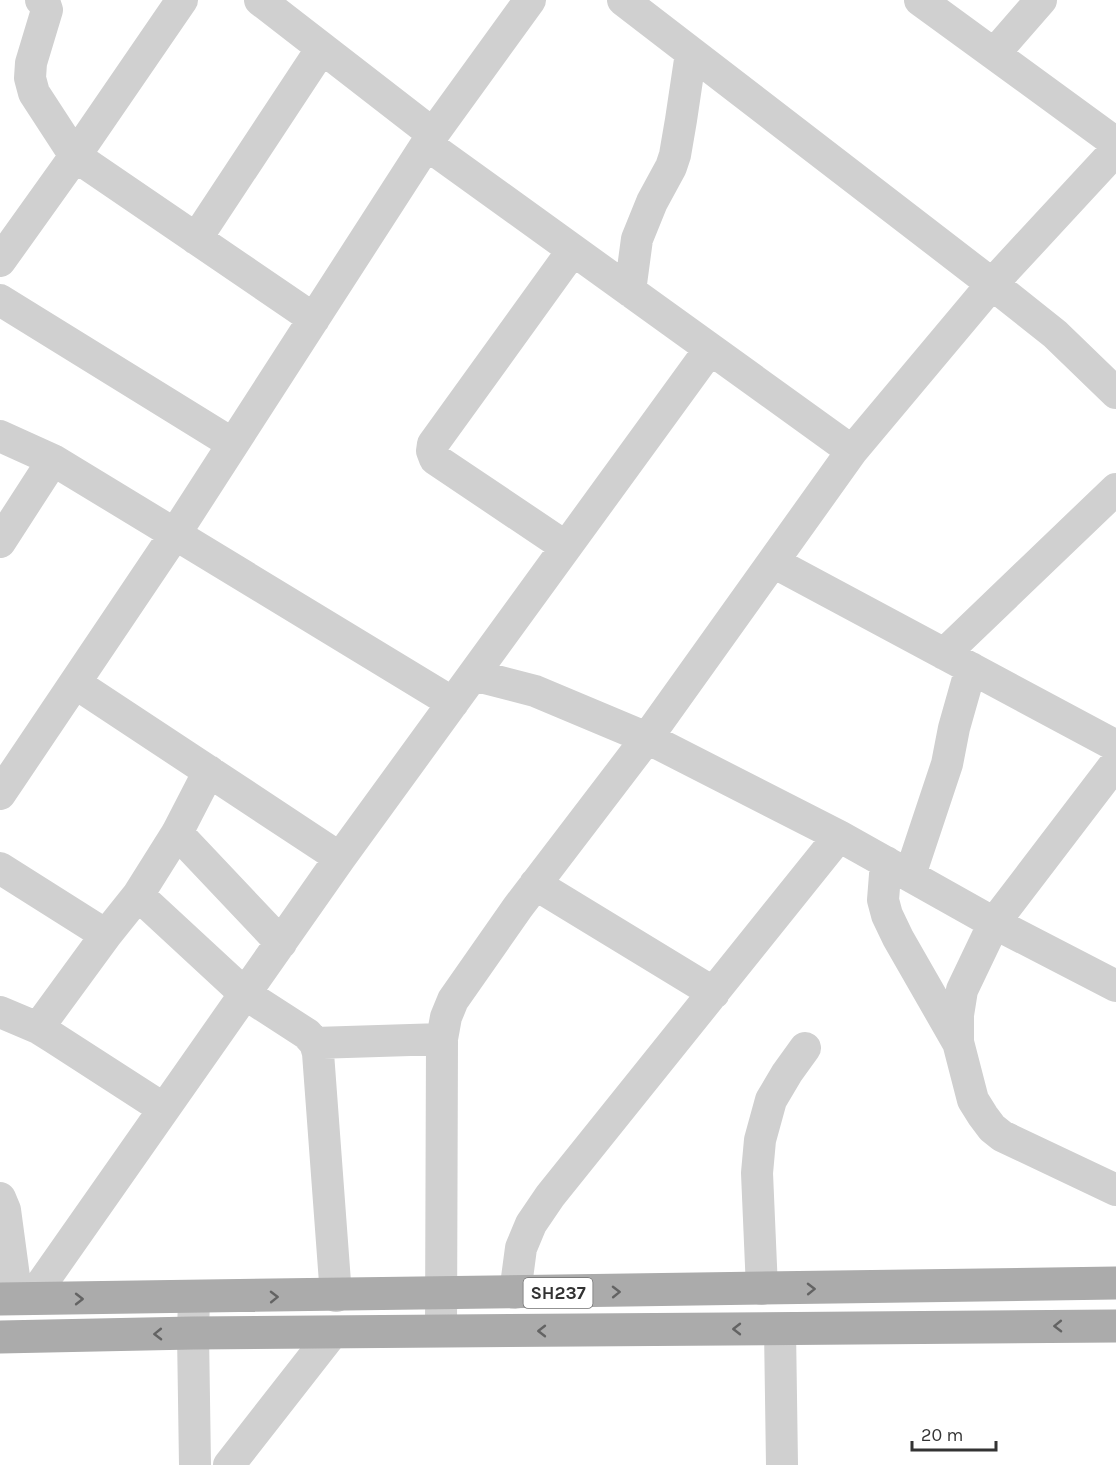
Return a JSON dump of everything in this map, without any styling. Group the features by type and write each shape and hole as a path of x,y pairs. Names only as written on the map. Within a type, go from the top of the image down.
{"main road":[{"name":"SH237","path":"16,1299 1116,1283"},
{"name":"SH237","path":"0,1337 193,1333 1116,1326"}],"street":[{"path":"41,0 47,10 31,63 30,78 34,93 75,156 314,319"},
{"path":"0,261 182,0"},
{"path":"260,0 322,48 429,140 573,250 852,451"},
{"path":"0,794 175,534 429,140 530,0"},
{"path":"623,0 1055,334 1116,393"},
{"path":"920,0 1116,143"},
{"path":"994,54 1041,0"},
{"path":"196,239 322,48"},
{"path":"630,291 637,239 675,155 691,53"},
{"path":"441,1331 442,1039 446,1017 453,1000 535,884 647,738 852,451 992,284 1116,150"},
{"path":"566,547 435,459 432,451 433,444 573,250"},
{"path":"0,300 233,444"},
{"path":"16,1299 164,1109 340,858 710,349"},
{"path":"0,436 53,460 453,703"},
{"path":"0,542 53,460"},
{"path":"944,654 1116,489"},
{"path":"773,562 1116,746"},
{"path":"971,668 954,728 947,764 883,900 887,915 958,1042 974,1100 992,1128 1002,1136 1116,1190"},
{"path":"473,675 535,691 647,738 840,836 993,922 1116,986"},
{"path":"75,683 340,858"},
{"path":"958,1042 958,1015 962,990 993,922 1116,764"},
{"path":"38,1028 138,895 177,833 209,771"},
{"path":"177,833 281,943"},
{"path":"515,1293 521,1248 531,1224 550,1196 840,836"},
{"path":"0,868 106,935"},
{"path":"535,884 714,993"},
{"path":"138,895 245,994 307,1034 315,1043 318,1053 336,1296"},
{"path":"0,1012 38,1028 164,1109"},
{"path":"315,1043 442,1039"},
{"path":"762,1289 757,1173 760,1140 771,1100 805,1048"},
{"path":"0,1197 5,1210 16,1299"},
{"path":"194,1298 195,1465"},
{"path":"780,1329 782,1465"},
{"path":"229,1465 333,1332"}]}
